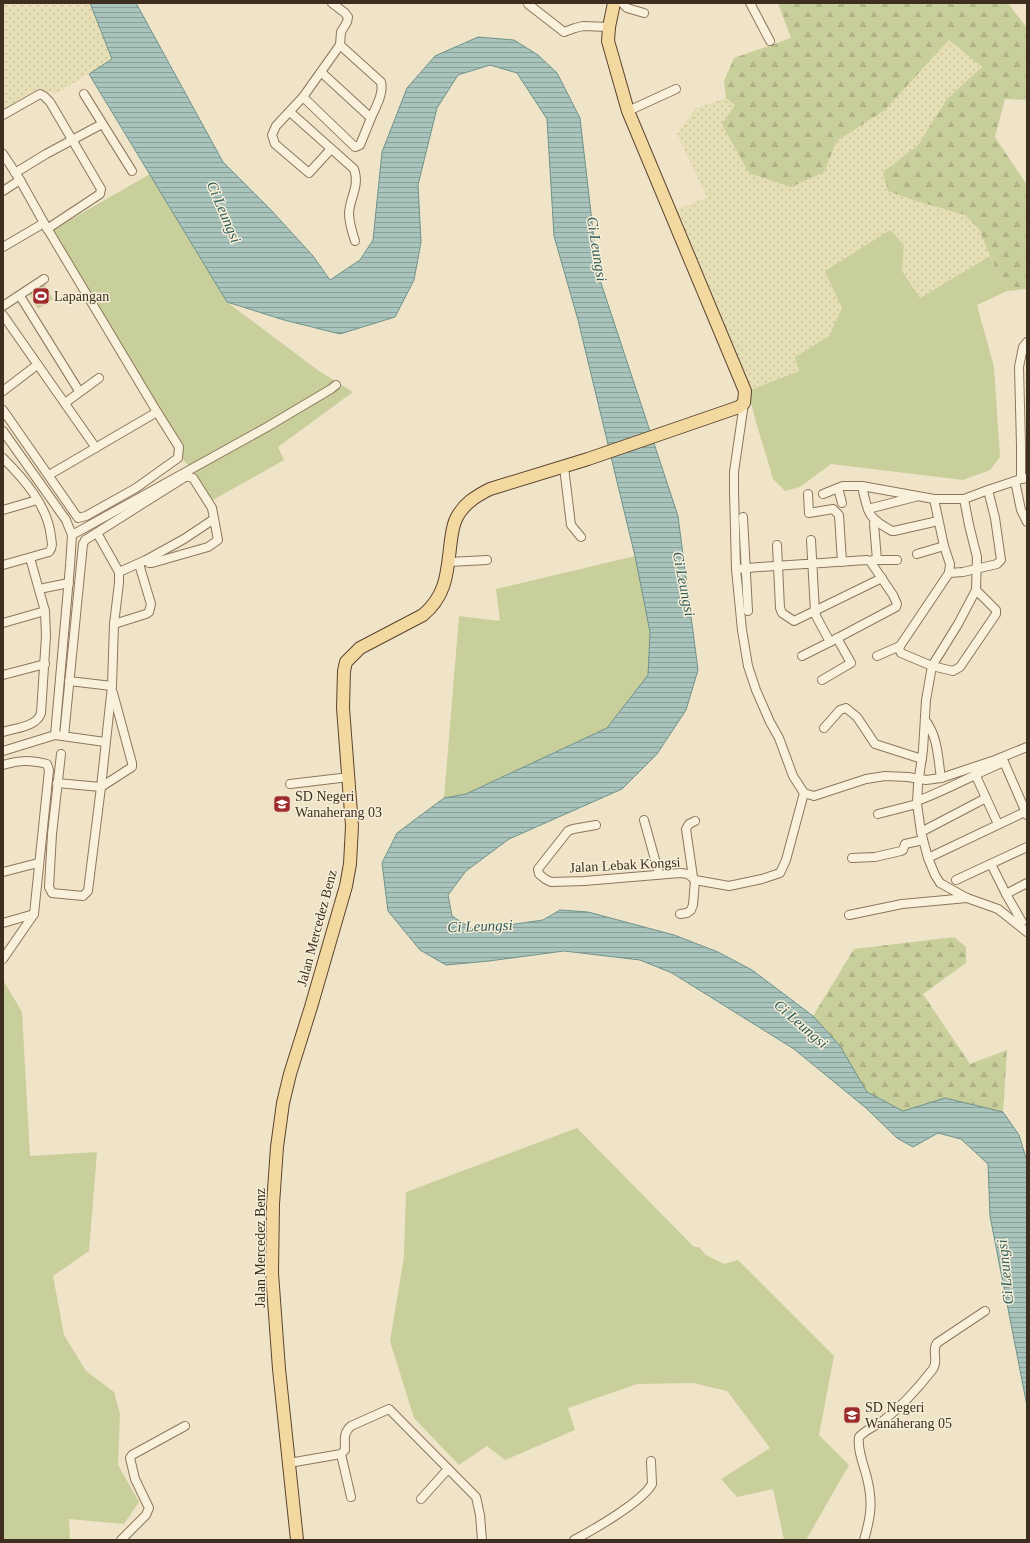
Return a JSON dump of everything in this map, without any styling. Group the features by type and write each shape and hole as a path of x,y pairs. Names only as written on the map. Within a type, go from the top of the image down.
{"main road":[{"path":"614,3 608,27 608,41 626,106 745,391 744,403"},
{"name":"Jalan Mercedez Benz","path":"297,1540 278,1362 272,1273 273,1204 277,1147 283,1103 290,1074 346,886 350,864 352,843 349,777 343,708 344,671 346,662 360,648 423,614 431,608 444,586 449,562 452,533 456,519 468,503 478,495 490,489 564,467 739,407 744,403"}],"street":[{"path":"331,149 309,173 275,144 273,141 272,132 302,97 340,45 341,32 347,22 348,17 332,3"},
{"path":"622,3 627,8 644,13"},
{"path":"750,3 770,41"},
{"path":"528,4 561,31 567,32 583,26 608,27"},
{"path":"302,97 355,146 360,145 380,94 382,85 381,82 340,45"},
{"path":"321,72 371,118"},
{"path":"626,106 676,89"},
{"path":"3,116 42,94 50,102 102,189 100,194 46,226 3,246"},
{"path":"84,94 132,171"},
{"path":"290,112 354,169 356,174 354,194 349,213 350,228 355,241"},
{"path":"15,173 102,124"},
{"path":"3,154 20,180 156,412 179,446 178,458 136,488 86,516 78,518 3,410"},
{"path":"3,191 20,180"},
{"path":"3,306 44,279"},
{"path":"20,296 79,391"},
{"path":"3,315 96,448"},
{"path":"1027,342 1023,347 1024,446 1021,479 1023,498 1021,510 1027,522"},
{"path":"3,391 37,365"},
{"path":"65,403 79,391 99,378"},
{"path":"72,535 267,427 336,385"},
{"path":"744,403 734,472 736,569 742,630 748,666 756,690 770,722 779,738 792,776 804,793 814,796 866,779 885,776 908,777 919,780 941,778 995,760 1027,747"},
{"path":"49,475 156,412"},
{"path":"3,431 66,520 72,535 55,735"},
{"path":"3,458 23,479 37,500 50,526 52,549 49,552 3,565"},
{"path":"564,467 571,525 581,537"},
{"path":"64,736 83,544 85,540 188,476 193,478 212,508 218,540 212,545 152,563 142,562"},
{"path":"823,494 843,486 862,486 916,497 934,499 964,499 1021,479"},
{"path":"862,486 868,509 872,517 876,521 894,531 938,521"},
{"path":"838,488 842,503"},
{"path":"949,573 963,572 997,564 1001,557 988,490"},
{"path":"808,494 809,513 833,509 839,515 842,562"},
{"path":"868,509 916,497"},
{"path":"877,656 900,646 949,573 950,564 944,546 934,499"},
{"path":"964,499 977,557 976,590 958,624 932,666 926,700 917,803 922,836 928,858 934,876 940,883 967,898 998,909 1024,925"},
{"path":"3,510 37,500"},
{"path":"743,517 748,610"},
{"path":"119,572 142,562 184,539 214,520"},
{"path":"802,656 896,607 896,600 882,578 874,560 874,524"},
{"path":"61,754 52,834 49,887 50,892 82,896 88,891 101,787 112,687 114,624 119,572 97,532"},
{"path":"811,540 815,612 819,622 851,664 822,680"},
{"path":"777,545 780,608 782,613 794,621 882,578"},
{"path":"917,554 944,546"},
{"path":"3,732 33,723 39,719 41,713 45,664 45,611 30,558"},
{"path":"449,562 487,560"},
{"path":"736,569 874,560 897,560"},
{"path":"114,624 146,614 151,608 142,562"},
{"path":"39,589 69,584"},
{"path":"900,646 899,649 901,653 932,666 953,671 960,667 996,614 996,610 976,590"},
{"path":"3,623 45,611"},
{"path":"3,675 45,664"},
{"path":"69,681 112,687"},
{"path":"57,783 101,787 130,768 132,765 112,687"},
{"path":"824,728 840,710 846,708 857,717 875,744 922,759"},
{"path":"925,720 931,727 935,740 941,778"},
{"path":"3,750 55,735 105,742"},
{"path":"878,814 917,803 974,774 1027,753"},
{"path":"3,765 21,760 47,764 49,766 34,914 3,958"},
{"path":"928,858 1026,812 1004,762"},
{"path":"974,774 998,824"},
{"path":"290,784 349,777"},
{"name":"Jalan Lebak Kongsi","path":"596,825 568,831 538,869 539,874 551,882 680,873 688,874 694,878 729,886 778,875 786,860 804,793"},
{"path":"852,858 875,857 901,851 903,850 905,844 922,836 986,798"},
{"path":"644,820 658,874"},
{"path":"680,914 687,913 692,908 694,878 686,829 689,824 695,821"},
{"path":"956,880 1027,847"},
{"path":"3,872 38,863"},
{"path":"991,864 1024,925"},
{"path":"1006,894 1027,883"},
{"path":"849,915 902,904 967,898"},
{"path":"3,923 34,914"},
{"path":"864,1540 869,1522 871,1500 859,1448 859,1437 884,1420 907,1398 933,1368 936,1360 935,1349 937,1343 985,1311"},
{"path":"289,1463 341,1454 345,1450 344,1436 347,1429 389,1409 476,1497 480,1515 482,1540"},
{"path":"121,1540 146,1515 149,1508 136,1479 130,1458 132,1455 185,1426"},
{"path":"341,1454 351,1497"},
{"path":"574,1540 603,1524 639,1498 650,1487 652,1482 651,1461"},
{"path":"421,1499 448,1469"}],"shaded area":[{"path":"3,3 90,3 112,59 56,94 38,88 3,109"},
{"path":"949,40 982,67 947,99 918,145 883,172 916,201 965,215 979,229 990,256 920,298 902,271 904,245 889,230 842,308 829,336 795,357 799,371 748,391 676,210 707,197 677,134 696,108 726,98 735,105 722,125 824,172 837,141 885,110"}],"green space":[{"path":"778,3 1008,3 1027,28 1027,100 1005,99 995,137 1027,185 1027,289 1007,291 979,229 965,215 916,201 888,191 883,172 918,145 947,99 982,67 949,40 885,110 837,141 824,172 791,187 749,173 722,124 735,105 726,98 724,81 734,58 791,38"},
{"path":"150,174 227,302 319,371 353,392 278,447 284,460 213,500 193,470 185,462 51,231"},
{"path":"890,230 904,245 902,271 920,298 990,256 1007,291 977,305 994,367 1000,457 990,470 963,480 831,464 800,487 785,491 773,479 748,391 799,371 795,357 829,336 842,308 825,271"},
{"name":"Lapangan","path":"44,284 53,299 38,309 29,293"},
{"path":"635,556 650,632 648,675 607,728 466,794 444,798 459,616 500,621 496,589"},
{"path":"954,937 966,947 966,963 923,994 970,1064 1007,1050 1003,1112 945,1098 903,1111 867,1092 840,1046 813,1016 854,949"},
{"path":"3,980 22,1012 30,1156 97,1152 89,1251 53,1276 64,1335 86,1371 114,1392 120,1414 118,1465 139,1502 124,1524 69,1519 70,1540 3,1540"},
{"path":"577,1128 694,1247 699,1247 706,1255 724,1264 738,1260 834,1356 819,1435 849,1465 806,1540 784,1540 773,1489 737,1497 721,1479 770,1448 727,1391 693,1383 637,1384 568,1408 575,1430 505,1460 487,1446 459,1465 414,1418 390,1341 404,1256 406,1192"}],"water":[{"name":"Ci Leungsi","path":"90,3 136,3 223,162 271,210 313,256 330,280 360,260 373,240 382,152 407,88 435,56 478,37 514,40 538,55 557,73 580,118 598,274 678,516 698,670 686,710 657,754 622,789 509,839 466,871 448,895 452,916 474,930 543,920 560,910 588,912 674,935 718,952 752,970 813,1016 840,1046 867,1092 903,1111 945,1098 1003,1112 1019,1135 1027,1161 1027,1406 990,1216 988,1164 961,1139 938,1133 913,1147 897,1138 866,1108 794,1049 672,973 640,960 564,951 446,965 420,950 388,911 382,863 397,833 444,798 466,794 607,728 648,675 650,632 635,556 578,320 554,236 547,119 517,73 490,65 458,75 437,108 418,185 421,242 414,280 395,317 340,334 284,320 227,302 89,74 112,59"}],"place":[{"name":"Lapangan","path":"41,296"},
{"name":"SD Negeri Wanaherang 03","path":"282,804"},
{"name":"SD Negeri Wanaherang 05","path":"852,1415"}]}
